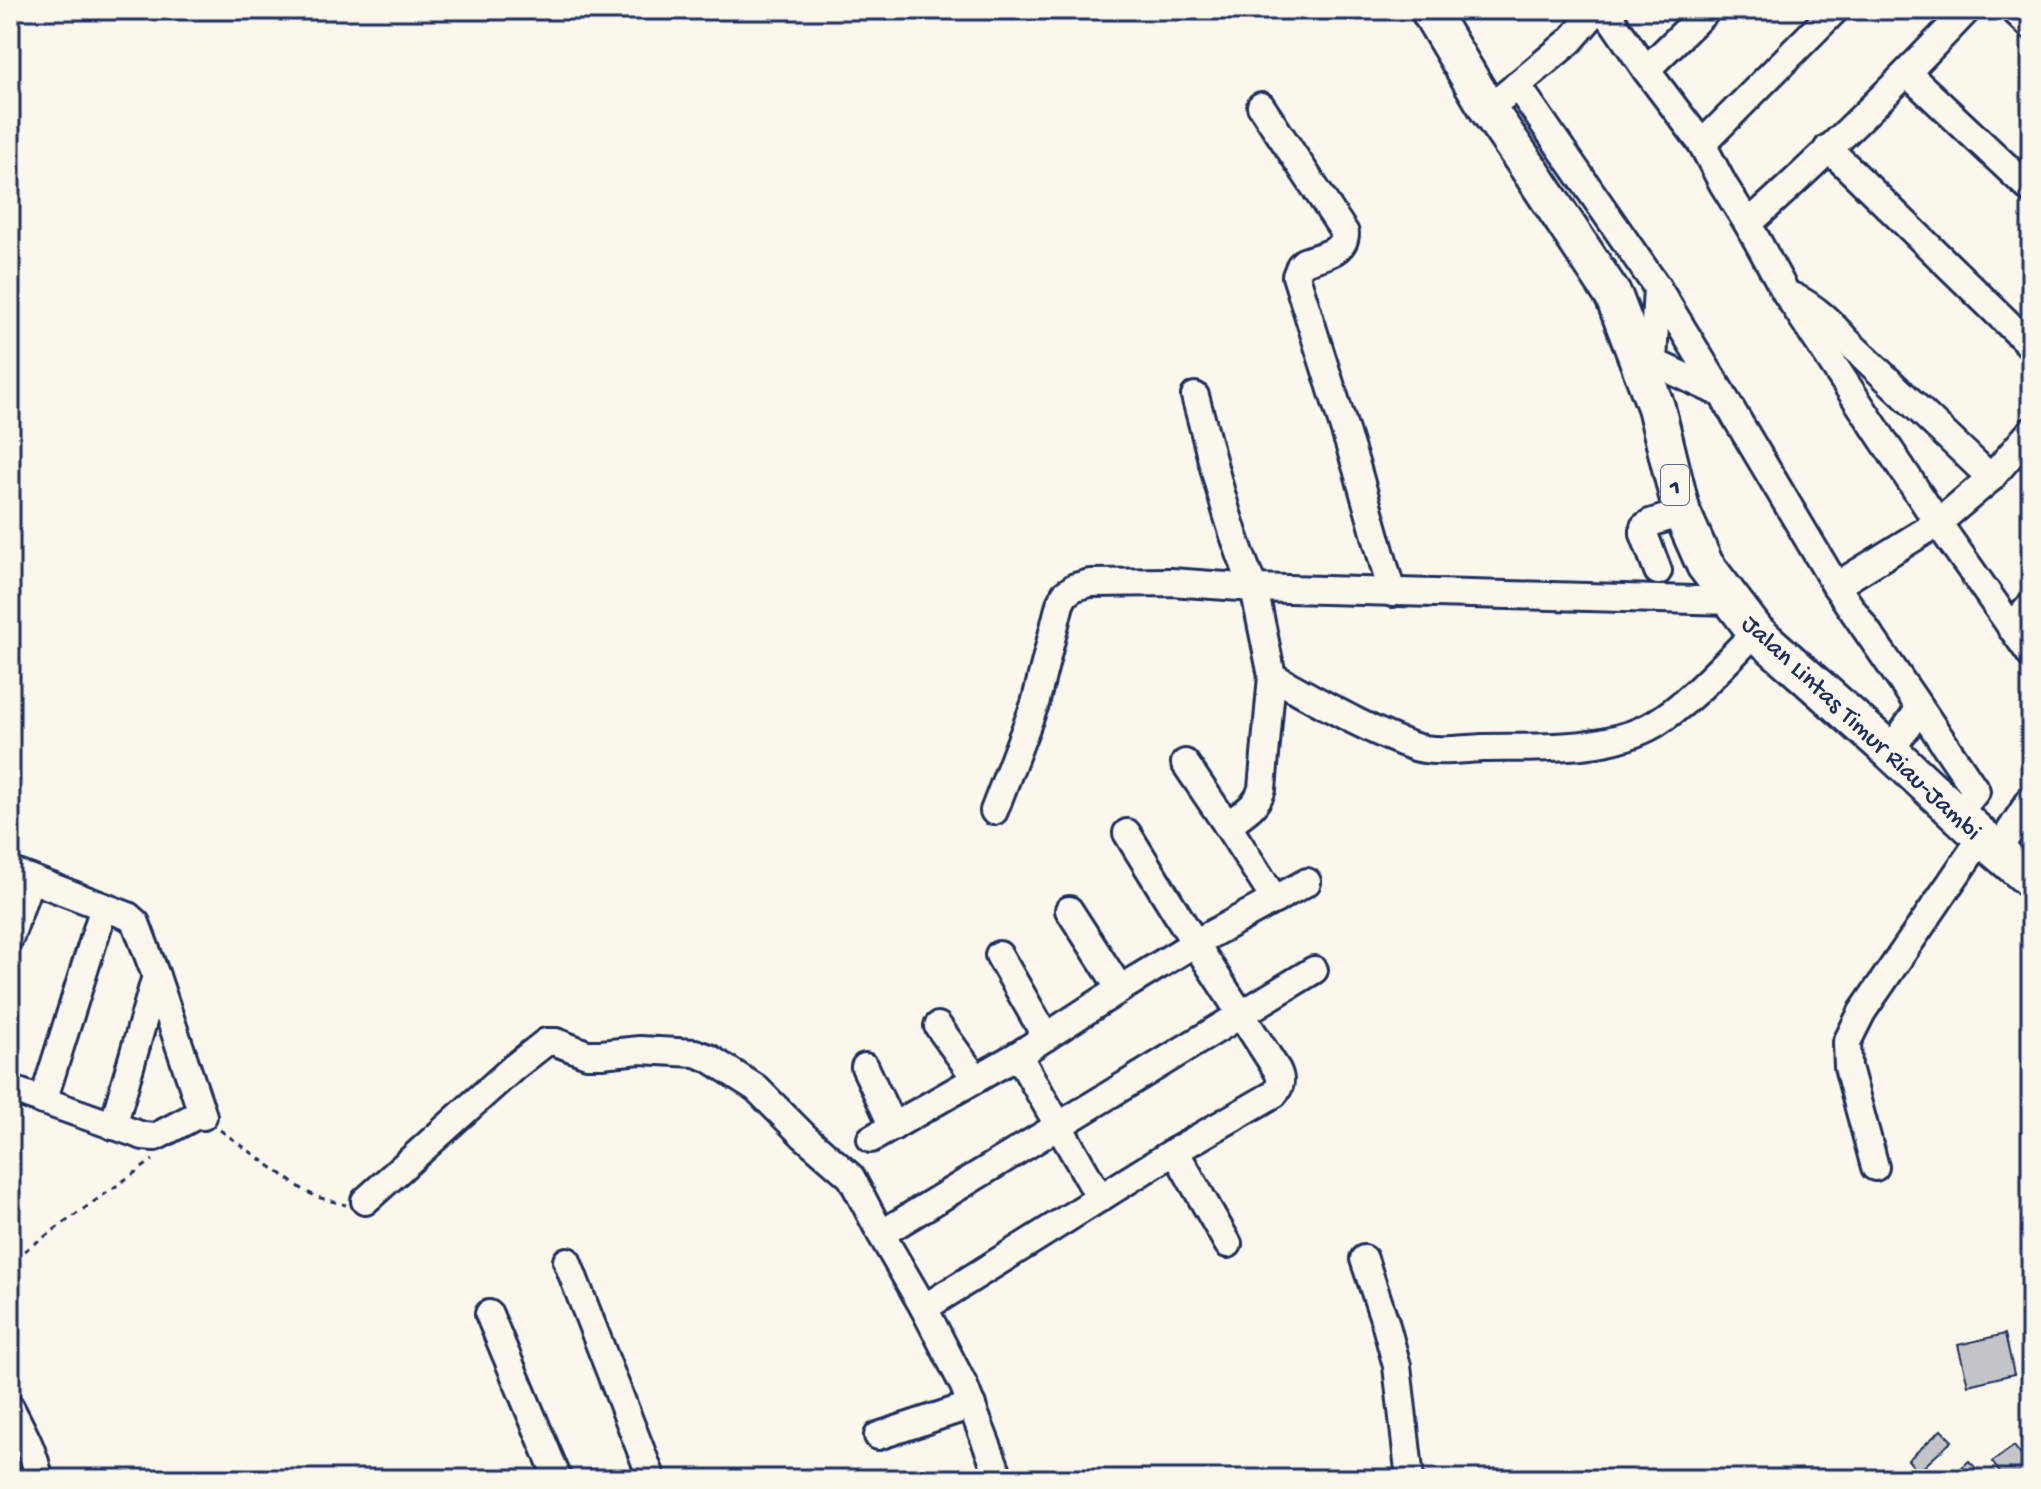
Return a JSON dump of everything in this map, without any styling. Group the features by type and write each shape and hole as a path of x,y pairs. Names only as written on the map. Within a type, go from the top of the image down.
{"highway":[{"name":"Jalan Lintas Timur Riau-Jambi","path":"1429,10 1488,109 1614,297 1647,364 1682,513 1705,565 1756,632 2031,880"}],"street":[{"path":"1488,109 1570,41 1597,10"},
{"path":"1605,10 1702,144 1786,293 1938,523 2031,655"},
{"path":"1646,70 1707,10"},
{"path":"1702,144 1835,10"},
{"path":"1748,224 1907,73 1967,10"},
{"path":"2014,10 2031,26"},
{"path":"1907,73 2031,190"},
{"path":"1517,85 1657,287 1836,586 1976,791 1979,833"},
{"path":"1261,106 1345,233 1345,242 1340,248 1304,262 1296,276 1357,469 1392,593"},
{"path":"1828,148 2031,346"},
{"path":"1657,287 1647,364 1722,394"},
{"path":"1786,293 1826,318 1991,478"},
{"path":"1195,396 1240,557 1254,588 1272,676 1262,789 1258,801 1227,825"},
{"path":"1836,586 1938,523 1991,478 2031,431"},
{"path":"1658,571 1644,527 1682,513"},
{"path":"994,811 1035,704 1058,612 1065,594 1075,587 1090,583 1171,582 1392,593 1731,601"},
{"path":"2011,628 2031,605"},
{"path":"1272,676 1351,718 1418,748 1440,750 1588,744 1627,736 1656,723 1690,696 1756,632"},
{"path":"1890,751 1920,708"},
{"path":"1185,763 1275,900"},
{"path":"1875,1167 1848,1067 1847,1042 1862,1012 1979,833 2031,799"},
{"path":"924,1308 1175,1151 1274,1094 1279,1088 1281,1078 1277,1070 1127,833"},
{"path":"10,937 20,875 128,916 136,923 203,1116 197,1115 155,1137 143,1136 10,1089"},
{"path":"865,1067 882,1133 1018,1055 1195,943 1307,882"},
{"path":"43,1101 104,907"},
{"path":"1069,910 1120,989"},
{"path":"999,955 1046,1037"},
{"path":"881,1234 1314,970"},
{"path":"113,1126 156,976"},
{"path":"938,1026 976,1079"},
{"path":"365,1201 546,1042 556,1042 587,1054 640,1050 695,1053 709,1058 756,1088 851,1177 924,1308 972,1405 1000,1479"},
{"path":"1018,1055 1100,1198"},
{"path":"1175,1151 1228,1244"},
{"path":"1364,1259 1397,1366 1410,1479"},
{"path":"567,1261 652,1479"},
{"path":"489,1314 558,1479"},
{"path":"878,1436 972,1405"},
{"path":"10,1407 25,1434 39,1479"}],"path":[{"path":"212,1128 225,1133 317,1197 343,1205 365,1201"},
{"path":"10,1270 19,1255 159,1155"}],"building":[{"path":"2031,1305 2031,1351 2030,1352 2020,1307"},
{"path":"2005,1334 2014,1374 1968,1385 1958,1345"},
{"path":"1941,1430 1952,1441 1918,1472 1908,1460"},
{"path":"2014,1446 2031,1469 2031,1476 2027,1479 2005,1479 1992,1462"},
{"path":"1969,1461 1986,1479 1949,1479"}]}
